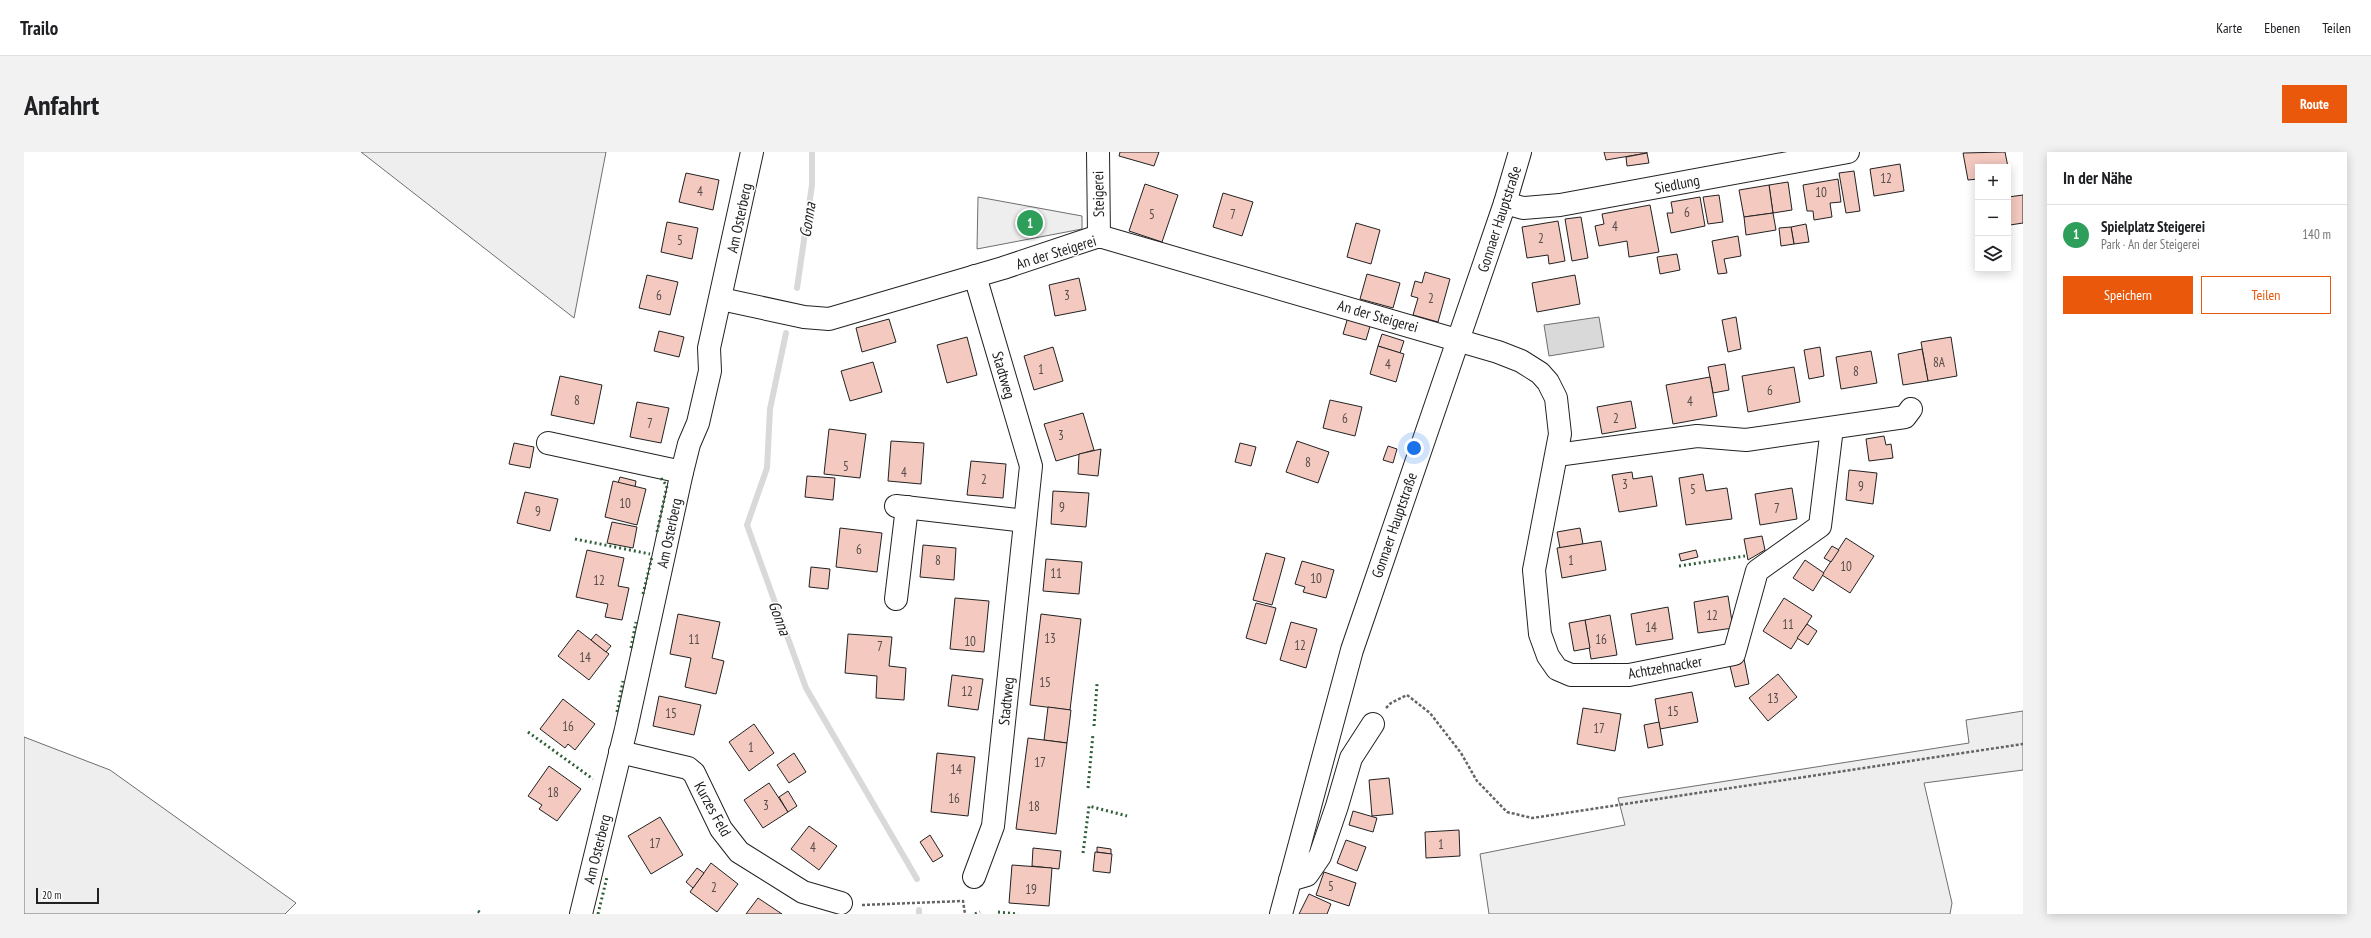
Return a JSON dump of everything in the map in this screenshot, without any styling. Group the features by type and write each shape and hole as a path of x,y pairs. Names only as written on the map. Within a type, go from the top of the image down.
{"street":[{"name":"Am Osterberg","path":"582,914 620,752 689,442 698,423 710,371 709,348 721,299 752,152"},
{"name":"Steigerei","path":"1098,152 1099,236"},
{"name":"Gonnaer Hauptstraße","path":"1281,914 1352,650 1505,202 1520,152"},
{"name":"Siedlung","path":"1505,202 1523,208 1560,205 1848,152"},
{"name":"An der Steigerei","path":"721,299 804,317 829,319 975,276 1099,236 1458,339"},
{"name":"Stadtweg","path":"974,877 993,826 1031,466 975,276"},
{"name":"Achtzehnacker","path":"1458,339 1521,361 1540,373 1548,382 1556,398 1560,434 1534,570 1540,634 1548,656 1557,669 1571,675 1629,675 1734,654 1757,571 1820,526 1832,428"},
{"path":"1557,455 1697,436 1746,440 1905,417 1911,409"},
{"path":"548,443 682,472"},
{"path":"896,600 902,506 1025,521"},
{"path":"1290,880 1307,875 1320,856 1351,758 1373,724"},
{"name":"Kurzes Feld","path":"620,752 688,768 694,773 721,829 739,852 803,892 841,903"}],"path":[{"path":"1373,724 1391,703 1408,695 1430,713 1461,753 1477,781 1507,812 1532,818 2023,744"},
{"path":"841,903 876,906 963,901 965,914"}],"shaded area":[{"path":"361,152 606,152 574,318"},
{"path":"978,197 1082,216 1082,229 977,249"},
{"path":"1599,317 1604,347 1549,356 1544,325"},
{"path":"2023,711 2023,770 1924,783 1952,903 1950,914 1489,914 1480,854 1625,825 1618,798 1969,743 1966,720"},
{"path":"24,737 110,770 296,903 285,914 24,914"}],"building":[{"path":"1120,152 1159,152 1154,166 1119,156"},
{"path":"1604,152 1647,152 1647,153 1606,160"},
{"path":"2005,152 2007,164 1975,164 1975,179 1968,180 1963,153"},
{"path":"1647,153 1649,163 1627,166 1626,157"},
{"path":"1900,164 1904,191 1874,196 1870,169"},
{"path":"1854,171 1860,211 1846,213 1839,173"},
{"path":"686,173 719,180 713,210 679,202"},
{"path":"1838,179 1841,202 1830,203 1832,217 1814,220 1813,211 1807,211 1803,185"},
{"path":"1788,182 1792,210 1773,213 1769,185"},
{"path":"1145,184 1178,195 1162,242 1129,231"},
{"path":"1769,185 1773,213 1744,217 1739,190"},
{"path":"1223,193 1253,202 1242,236 1213,227"},
{"path":"1719,195 1723,222 1708,224 1703,197"},
{"path":"2023,195 2023,223 2011,225 2011,197"},
{"path":"1700,197 1705,226 1671,233 1667,213 1673,213 1671,202"},
{"path":"1650,205 1659,252 1629,257 1627,241 1599,246 1595,226 1604,224 1602,214"},
{"path":"1773,213 1776,230 1746,235 1744,217"},
{"path":"1581,217 1588,258 1572,261 1565,219"},
{"path":"1558,221 1565,261 1549,264 1548,255 1527,258 1522,227"},
{"path":"667,222 698,228 692,259 661,252"},
{"path":"1356,223 1380,230 1371,264 1347,257"},
{"path":"1806,224 1809,242 1794,244 1791,227"},
{"path":"1791,227 1794,244 1781,246 1779,228"},
{"path":"1738,236 1741,256 1724,259 1727,273 1718,274 1712,241"},
{"path":"1677,254 1680,270 1660,274 1657,257"},
{"path":"1425,272 1450,279 1438,322 1413,315 1418,298 1411,296 1415,281 1422,283"},
{"path":"1367,274 1400,283 1393,308 1360,299"},
{"path":"647,275 678,282 670,315 639,308"},
{"path":"1575,275 1580,304 1537,312 1532,283"},
{"path":"1079,278 1086,310 1055,316 1049,285"},
{"path":"1348,317 1371,323 1366,340 1343,334"},
{"path":"1736,317 1741,349 1728,352 1722,320"},
{"path":"889,319 896,342 862,352 856,328"},
{"path":"659,331 684,337 679,357 654,351"},
{"path":"1382,334 1404,341 1400,353 1378,346"},
{"path":"967,337 977,375 947,383 937,345"},
{"path":"1951,337 1957,376 1928,381 1921,342"},
{"path":"1378,346 1404,354 1396,382 1370,374"},
{"path":"1053,347 1063,381 1034,390 1024,356"},
{"path":"1820,347 1824,376 1809,379 1804,350"},
{"path":"1922,349 1928,381 1903,385 1898,354"},
{"path":"1871,351 1877,383 1841,389 1836,357"},
{"path":"873,362 882,392 850,401 841,371"},
{"path":"1725,364 1729,390 1713,393 1708,367"},
{"path":"1794,367 1800,402 1748,412 1742,376"},
{"path":"560,376 602,385 594,424 551,415"},
{"path":"1710,377 1717,416 1673,424 1666,385"},
{"path":"1330,400 1362,407 1355,436 1323,428"},
{"path":"1631,401 1636,428 1602,434 1597,407"},
{"path":"637,402 669,408 661,443 630,437"},
{"path":"1083,413 1094,450 1056,461 1044,424"},
{"path":"829,429 866,434 860,478 824,474"},
{"path":"1884,436 1886,445 1891,444 1893,458 1869,461 1866,439"},
{"path":"891,441 924,443 921,484 888,481"},
{"path":"1297,441 1329,452 1318,483 1286,472"},
{"path":"514,443 534,447 530,468 509,464"},
{"path":"1240,443 1256,447 1251,466 1235,462"},
{"path":"1388,446 1397,449 1393,463 1383,460"},
{"path":"1101,449 1098,476 1078,474 1079,454"},
{"path":"971,461 1006,464 1003,498 967,495"},
{"path":"1849,470 1877,473 1873,504 1846,500"},
{"path":"1632,472 1633,479 1652,476 1657,506 1619,512 1612,475"},
{"path":"1703,474 1706,491 1727,488 1732,519 1686,525 1679,478"},
{"path":"807,476 835,478 833,500 805,497"},
{"path":"620,477 636,481 635,487 618,483"},
{"path":"613,481 646,489 637,525 605,517"},
{"path":"1792,488 1797,519 1760,525 1755,494"},
{"path":"1053,491 1089,493 1086,527 1051,524"},
{"path":"525,492 558,499 550,531 517,523"},
{"path":"612,522 637,527 633,548 607,543"},
{"path":"840,528 882,533 877,572 836,567"},
{"path":"1580,528 1583,544 1560,548 1557,532"},
{"path":"1762,536 1765,550 1748,560 1744,539"},
{"path":"1846,538 1874,556 1850,593 1822,575"},
{"path":"1601,541 1606,570 1562,578 1557,548"},
{"path":"923,545 956,548 954,580 920,577"},
{"path":"1832,546 1839,550 1831,562 1824,558"},
{"path":"587,550 624,558 618,586 629,588 622,620 605,617 608,604 576,597"},
{"path":"1696,550 1698,557 1681,561 1679,554"},
{"path":"1266,553 1285,558 1272,605 1253,600"},
{"path":"1046,559 1082,562 1079,594 1043,591"},
{"path":"1805,560 1824,573 1813,591 1793,578"},
{"path":"1302,561 1334,570 1326,598 1303,592 1305,587 1295,584"},
{"path":"811,567 830,569 828,589 809,587"},
{"path":"1728,596 1733,628 1698,633 1694,602"},
{"path":"955,598 989,601 984,652 950,649"},
{"path":"1784,598 1812,616 1791,649 1763,631"},
{"path":"1256,603 1276,608 1266,644 1246,638"},
{"path":"1668,607 1673,639 1636,645 1631,614"},
{"path":"678,614 720,622 712,658 724,661 716,694 685,687 691,658 670,654"},
{"path":"1041,614 1081,619 1070,710 1030,705"},
{"path":"1610,615 1617,655 1591,659 1585,620"},
{"path":"1585,620 1590,648 1574,651 1569,623"},
{"path":"1291,622 1317,629 1306,668 1280,660"},
{"path":"1807,624 1817,631 1808,645 1797,638"},
{"path":"578,630 609,654 589,680 558,656"},
{"path":"596,634 611,646 606,652 591,640"},
{"path":"848,634 892,637 889,666 906,668 904,700 876,698 877,676 845,673"},
{"path":"1744,659 1749,684 1735,687 1729,662"},
{"path":"1778,674 1797,697 1768,721 1749,698"},
{"path":"952,675 983,679 978,710 948,706"},
{"path":"1692,692 1698,722 1660,729 1655,699"},
{"path":"659,696 701,705 694,735 653,726"},
{"path":"563,699 595,724 575,750 568,744 565,748 540,729"},
{"path":"1048,707 1071,710 1067,743 1044,740"},
{"path":"1583,708 1621,714 1615,751 1577,744"},
{"path":"1659,722 1663,745 1648,748 1644,725"},
{"path":"754,724 774,753 749,771 729,742"},
{"path":"1028,738 1067,743 1056,834 1016,829"},
{"path":"794,753 806,772 789,783 777,765"},
{"path":"937,753 975,757 968,816 931,812"},
{"path":"549,766 581,789 557,821 539,809 542,805 528,796"},
{"path":"1389,778 1393,814 1372,816 1369,780"},
{"path":"769,783 788,812 763,828 744,800"},
{"path":"788,791 797,806 788,812 779,797"},
{"path":"1353,811 1377,818 1373,832 1349,825"},
{"path":"660,817 683,855 651,874 628,836"},
{"path":"809,826 837,846 819,870 791,849"},
{"path":"1459,830 1460,856 1426,858 1425,832"},
{"path":"930,835 943,856 933,862 920,842"},
{"path":"1346,840 1366,847 1357,871 1337,863"},
{"path":"1097,847 1111,849 1111,854 1097,852"},
{"path":"1033,848 1061,851 1059,869 1032,866"},
{"path":"1095,852 1112,854 1110,873 1093,871"},
{"path":"711,863 738,884 717,912 690,892"},
{"path":"1012,865 1052,868 1049,906 1009,903"},
{"path":"697,868 704,873 693,888 686,882"},
{"path":"1324,872 1356,883 1349,906 1316,895"},
{"path":"1309,894 1331,904 1327,914 1299,914"},
{"path":"758,898 782,914 746,914"}],"waterway":[{"name":"Gonna","path":"797,288 812,185 812,152"},
{"name":"Gonna","path":"786,333 770,409 767,468 747,525 806,688 917,879"}],"hedge":[{"path":"657,532 667,486 660,477"},
{"path":"575,539 650,554"},
{"path":"1679,566 1745,556"},
{"path":"643,594 652,557"},
{"path":"631,648 636,622"},
{"path":"617,712 623,681"},
{"path":"1094,726 1097,684"},
{"path":"528,732 593,779"},
{"path":"1088,788 1093,734"},
{"path":"1083,853 1089,806 1127,816"},
{"path":"598,914 607,877"},
{"path":"478,911 482,914"},
{"path":"975,914 980,912"},
{"path":"998,912 1018,914"}],"place":[{"name":"Spielplatz Steigerei","path":"1030,223"}]}
